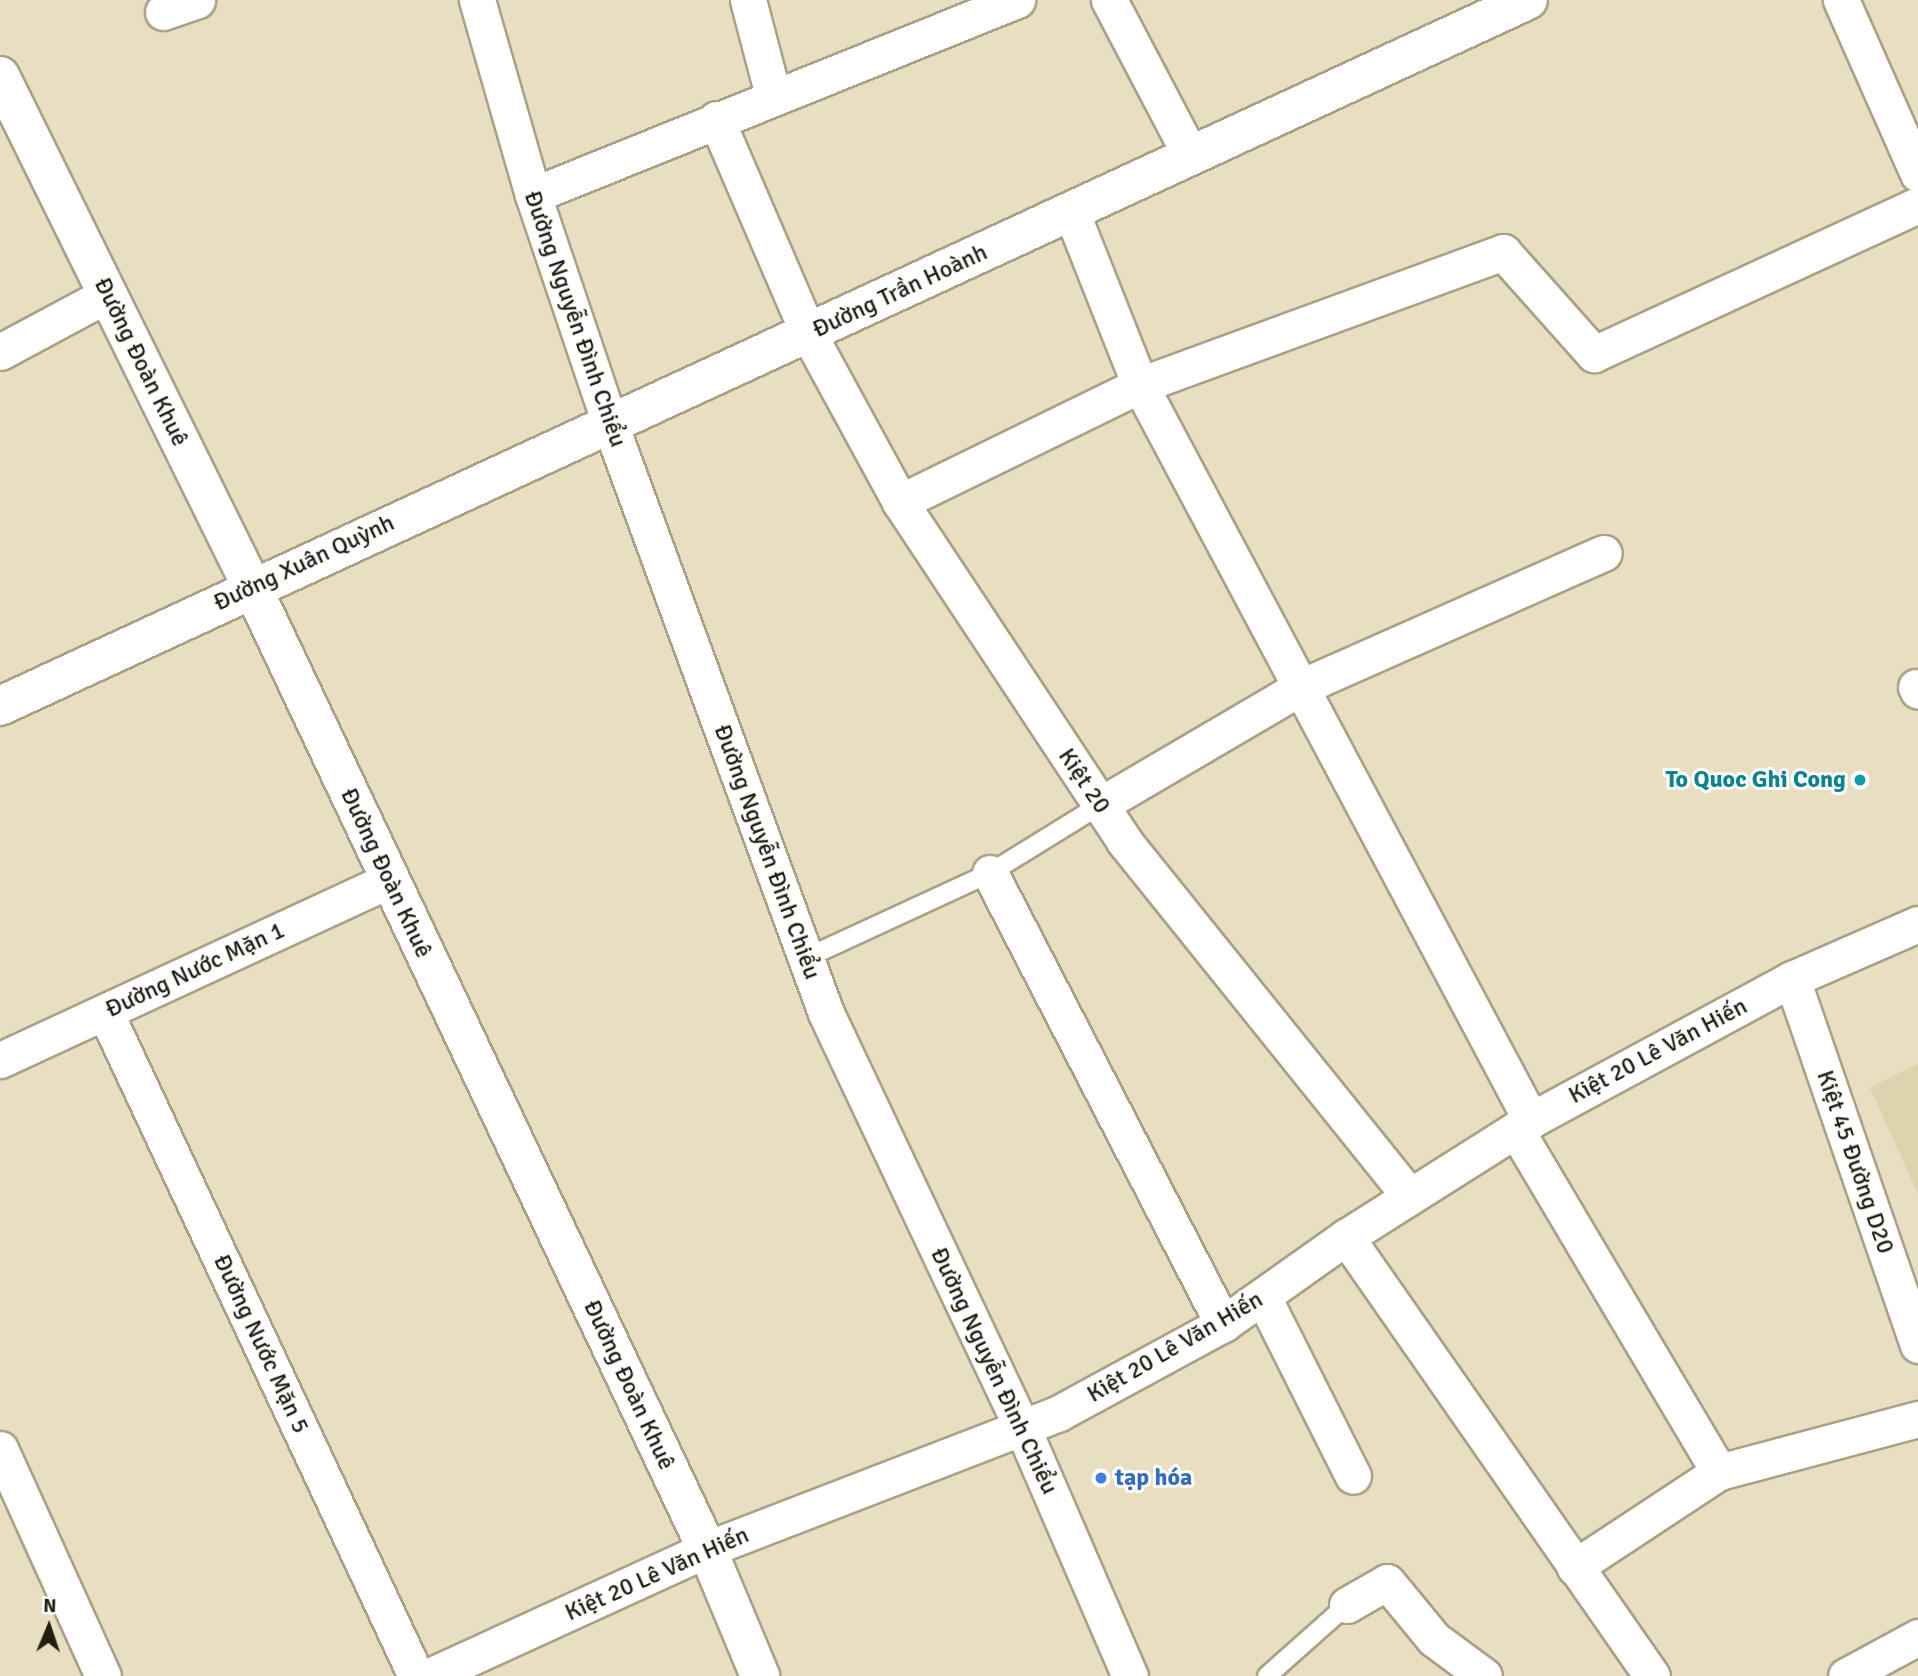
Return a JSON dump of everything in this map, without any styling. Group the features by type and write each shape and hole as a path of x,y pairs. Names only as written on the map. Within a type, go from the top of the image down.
{"street":[{"path":"163,12 197,0"},
{"name":"Đường Nguyễn Đình Chiểu","path":"477,0 533,195 610,424 826,1013 1023,1429 1130,1676"},
{"path":"748,0 773,95"},
{"path":"533,195 773,95 1017,0"},
{"path":"1109,0 1191,156"},
{"name":"Đường Trần Hoành","path":"610,424 1528,0"},
{"path":"1841,0 1918,174"},
{"name":"Đường Đoàn Khuê","path":"0,76 252,587 707,1549 760,1676"},
{"name":"Kiệt 20","path":"716,119 808,333 900,502 1100,805 1409,1196"},
{"path":"900,502 1140,385 1503,251 1594,354 1918,205"},
{"path":"1071,211 1140,385 1301,687 1523,1125 1719,1472"},
{"path":"0,352 108,294"},
{"name":"Đường Xuân Quỳnh","path":"0,706 252,587 610,424"},
{"path":"1100,805 1301,687 1604,553"},
{"path":"990,873 1223,1324"},
{"name":"Đường Nước Mặn 1","path":"0,1060 389,880"},
{"name":"Kiệt 20 Lê Văn Hiến","path":"430,1676 707,1549 1023,1429 1135,1374 1223,1324 1346,1237 1523,1125 1791,979 1918,924"},
{"name":"Kiệt 45 Đường D20","path":"1791,979 1918,1345"},
{"name":"Đường Nước Mặn 5","path":"105,1012 416,1676"},
{"path":"1346,1237 1652,1676"},
{"path":"1263,1297 1353,1476"},
{"path":"1575,1567 1719,1472 1918,1419"},
{"path":"0,1449 103,1676"},
{"path":"1347,1605 1387,1582 1434,1639 1484,1676"},
{"path":"1846,1676 1918,1637"}],"lane":[{"path":"806,958 990,873 1100,805"},
{"path":"1267,1676 1347,1605"}],"shaded area":[{"path":"1918,1064 1918,1194 1870,1088"}],"place":[{"name":"To Quoc Ghi Cong","path":"1860,780"},
{"name":"tạp hóa","path":"1101,1478"}]}
